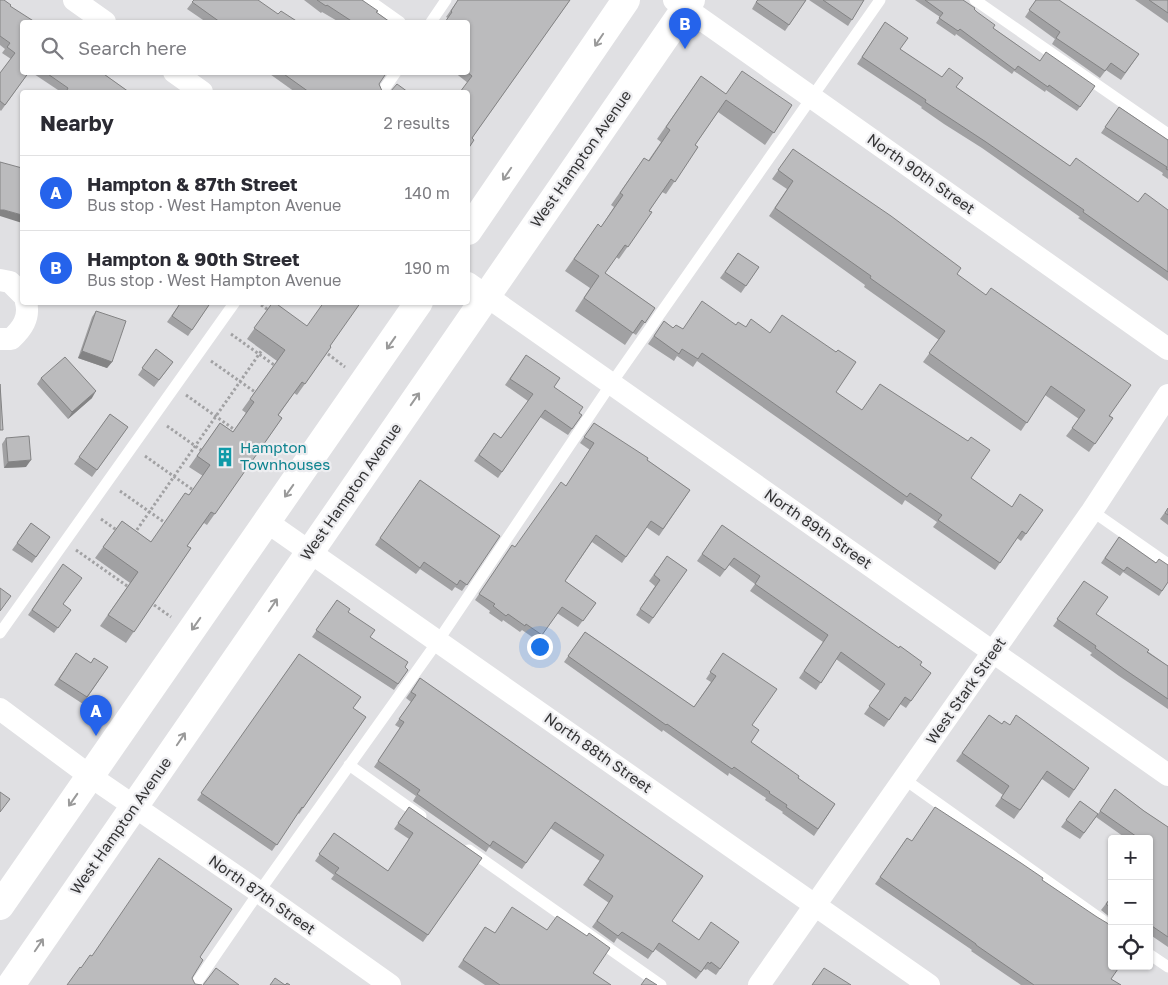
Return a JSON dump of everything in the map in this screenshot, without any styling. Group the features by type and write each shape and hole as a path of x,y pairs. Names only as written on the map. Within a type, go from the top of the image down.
{"main road":[{"path":"470,228 626,0"},
{"name":"West Hampton Avenue","path":"470,300 683,3"},
{"path":"0,906 417,305"},
{"name":"West Hampton Avenue","path":"12,985 309,552 467,305"}],"street":[{"path":"74,0 102,20"},
{"name":"North 90th Street","path":"683,3 811,97 1168,349"},
{"path":"178,75 199,90"},
{"path":"0,280 10,282 20,292"},
{"name":"North 89th Street","path":"477,289 1168,775"},
{"path":"0,339 11,340 20,331 27,318 26,305"},
{"name":"West Stark Street","path":"759,985 1092,511 1168,395"},
{"name":"North 88th Street","path":"267,522 928,985"},
{"name":"North 87th Street","path":"0,709 133,807 259,892 390,985"}],"lane":[{"path":"369,0 397,20"},
{"path":"432,20 446,0"},
{"path":"195,985 438,641 612,384 880,0"},
{"path":"975,0 1168,134"},
{"path":"383,90 394,75"},
{"path":"0,633 233,305"},
{"path":"1092,511 1168,564"},
{"path":"349,765 429,822"},
{"path":"904,779 1109,925"},
{"path":"461,844 661,985"},
{"path":"1153,957 1168,967"}],"path":[{"path":"261,305 272,314"},
{"path":"219,325 278,368"},
{"path":"318,347 348,369"},
{"path":"131,539 262,350"},
{"path":"199,353 255,392"},
{"path":"175,387 235,430"},
{"path":"154,417 200,450"},
{"path":"132,447 193,490"},
{"path":"108,483 164,522"},
{"path":"89,510 124,534"},
{"path":"65,543 136,592"},
{"path":"144,598 175,619"}],"building":[{"path":"0,0 4,0 32,20 20,20 20,75 27,75 5,105 0,101 0,73 15,53 7,47 10,43 0,36"},
{"path":"194,0 258,0 278,14 281,11 295,20 217,20 192,2"},
{"path":"317,0 362,0 387,20 350,20"},
{"path":"458,0 570,0 472,138 474,140 470,146 470,90 462,90 472,76 470,74 470,20 446,20"},
{"path":"758,0 806,0 789,25 756,2"},
{"path":"823,0 864,0 852,20"},
{"path":"925,0 963,0 995,25 993,28 1040,61 1046,52 1095,86 1080,107 1018,66 1015,70 960,29 958,31 939,18 943,13"},
{"path":"1036,0 1059,0 1139,54 1125,73 1111,63 1105,71 1056,38 1060,32 1029,10"},
{"path":"1149,0 1168,0 1168,13"},
{"path":"885,22 908,38 900,49 942,77 949,68 963,78 956,87 1070,166 1076,158 1138,202 1145,193 1168,210 1168,272 1083,212 1084,210 862,57"},
{"path":"742,71 792,105 774,133 726,100 695,145 698,147 675,182 671,179 649,211 652,212 628,247 625,245 605,273 655,308 645,323 642,320 633,333 584,298 599,276 574,259 598,224 601,227 623,195 620,193 644,158 649,161 670,130 666,127 701,76 726,94"},
{"path":"49,75 105,75 126,90 67,90 68,88"},
{"path":"285,75 385,75 379,84 382,90 306,90"},
{"path":"397,84 405,90 392,90"},
{"path":"1119,107 1168,140 1168,170 1166,169 1167,167 1105,127"},
{"path":"793,149 891,216 961,268 957,274 986,295 991,288 1131,385 1109,416 1113,418 1095,444 1072,428 1085,410 1051,386 1027,423 929,353 945,331 775,208 793,181 778,170"},
{"path":"0,162 20,167 20,214 0,210"},
{"path":"738,253 759,267 746,286 725,272"},
{"path":"702,301 736,325 738,322 746,327 751,319 770,333 782,315 836,352 838,350 856,362 836,392 862,410 880,384 968,441 971,437 990,450 971,478 1012,507 1020,494 1043,510 1026,534 1022,531 1000,563 938,520 942,515 910,493 907,497 702,353 698,359 682,349 679,354 654,336 664,321 673,328 676,325 683,329"},
{"path":"179,305 209,305 192,330 172,316"},
{"name":"Hampton Townhouses","path":"271,305 278,305 307,326 322,305 359,305 305,384 302,382 278,415 282,418 215,514 211,512 187,546 191,548 134,632 108,615 138,572 103,547 122,521 151,542 185,493 189,495 210,465 197,456 220,423 233,432 254,402 250,399 285,350 254,328"},
{"path":"96,311 126,321 112,362 82,351"},
{"path":"156,349 173,362 159,380 142,368"},
{"path":"526,355 560,378 554,387 583,407 579,413 582,415 572,429 545,410 502,472 479,455 494,433 501,438 533,394 510,379"},
{"path":"65,357 96,391 72,412 41,378"},
{"path":"0,384 3,430 0,430"},
{"path":"110,414 128,427 97,470 79,457"},
{"path":"594,423 648,458 647,460 690,490 663,529 651,521 626,557 596,535 565,581 596,603 583,621 562,607 542,635 508,614 506,616 493,606 495,604 479,594 512,545 515,547 561,482 566,486 594,443 584,437"},
{"path":"29,436 31,460 8,462 6,438"},
{"path":"420,480 500,536 467,585 460,580 457,585 424,562 420,568 380,538"},
{"path":"31,523 50,537 36,557 17,543"},
{"path":"722,525 922,662 920,665 931,673 911,701 905,697 889,720 869,706 885,684 841,652 821,683 804,671 828,635 755,584 760,576 734,558 725,570 702,554"},
{"path":"1119,537 1156,563 1159,559 1168,565 1168,582 1162,591 1127,567 1124,571 1105,558"},
{"path":"667,556 687,570 653,618 640,609 660,580 654,575"},
{"path":"63,564 82,578 63,604 71,610 58,628 32,610"},
{"path":"1084,581 1108,597 1096,614 1149,650 1147,652 1168,666 1168,699 1057,619"},
{"path":"0,588 11,596 0,611"},
{"path":"337,600 350,609 348,612 375,630 370,637 408,662 405,667 408,670 398,684 316,630"},
{"path":"585,632 694,707 716,676 710,672 723,653 777,689 752,725 759,730 751,742 835,804 818,829 734,767 732,769 666,725 568,656"},
{"path":"76,653 91,663 94,658 108,667 87,697 59,679"},
{"path":"299,654 361,697 353,708 366,717 277,845 201,793"},
{"path":"420,678 703,876 672,921 699,940 711,922 739,942 720,969 711,962 710,964 708,962 701,972 659,943 653,952 622,932 618,936 597,921 613,896 588,879 604,855 555,822 526,863 493,841 490,846 417,794 420,790 378,761 404,722 399,719 416,695 411,692"},
{"path":"989,715 1002,724 1004,721 1010,725 1016,715 1089,768 1074,790 1047,771 1020,810 1001,798 1009,786 962,753"},
{"path":"1115,789 1168,827 1168,937 1153,927 1153,835 1134,835 1100,811"},
{"path":"0,792 10,799 0,812"},
{"path":"1080,801 1098,814 1084,833 1066,820"},
{"path":"409,807 482,858 428,935 335,873 339,868 319,854 334,833 388,871 413,833 398,823"},
{"path":"935,807 1043,878 1042,880 1108,924 1108,970 1117,970 1111,979 1121,985 1034,985 880,877 907,838 912,841"},
{"path":"159,858 232,909 200,957 203,960 192,978 195,984 202,985 67,985 90,955 92,956"},
{"path":"512,907 547,930 557,916 587,936 589,933 610,948 593,973 611,985 500,985 463,960 485,927 495,933"},
{"path":"216,968 239,985 203,985"},
{"path":"824,968 851,985 812,985"},
{"path":"275,978 285,985 270,985"},
{"path":"646,978 657,985 641,985"}],"place":[{"name":"Hampton & 90th Street","path":"685,49"},
{"name":"Hampton Townhouses","path":"225,457"},
{"name":"Hampton & 87th Street","path":"96,736"}]}
